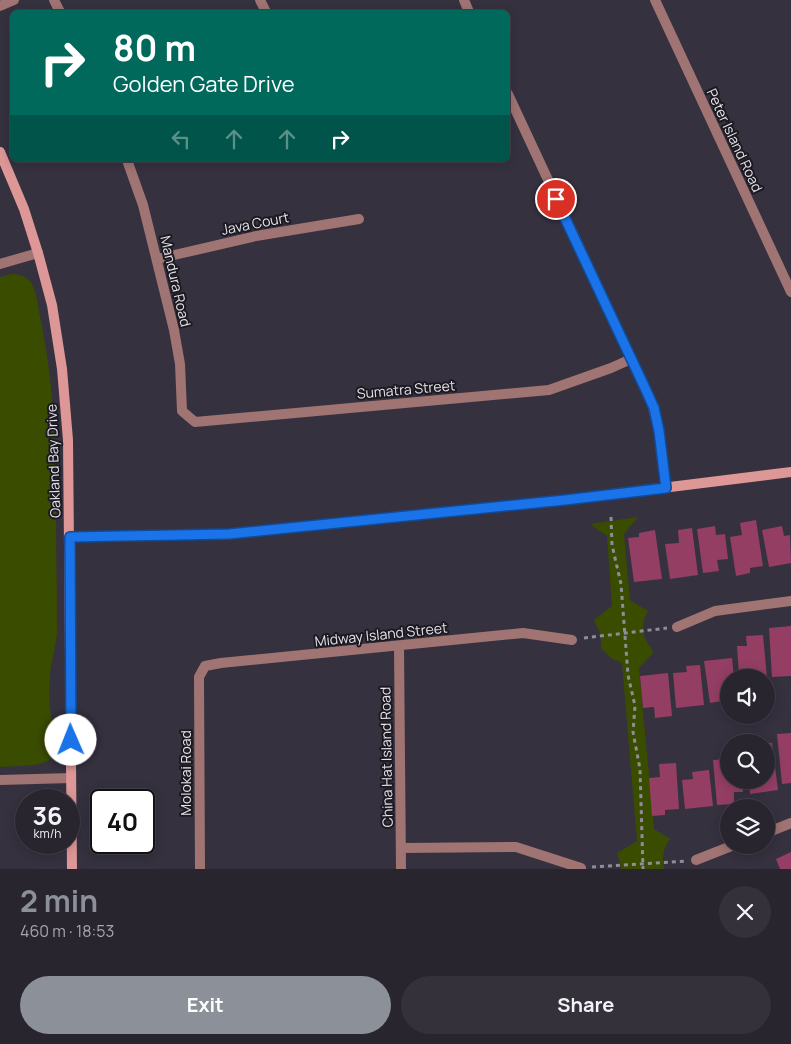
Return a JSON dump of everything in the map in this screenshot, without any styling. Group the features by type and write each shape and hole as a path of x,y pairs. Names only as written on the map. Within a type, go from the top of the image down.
{"street":[{"path":"0,6 14,0"},
{"name":"Peter Island Road","path":"654,0 791,292"},
{"path":"510,98 654,408 659,431 666,488"},
{"name":"Oakland Bay Drive","path":"0,152 24,209 38,252 52,306 62,369 68,440 70,537 72,869"},
{"name":"Mandura Road","path":"129,162 143,205 174,330 180,364 182,411"},
{"name":"Java Court","path":"157,259 256,236 359,219"},
{"path":"0,264 38,252"},
{"name":"Sumatra Street","path":"182,411 195,422 549,390 611,368 631,358"},
{"path":"70,537 229,534 565,500 791,472"},
{"path":"677,626 715,611 791,601"},
{"name":"Midway Island Street","path":"199,677 205,666 221,663 523,633 572,640"},
{"name":"China Hat Island Road","path":"399,646 401,869"},
{"name":"Molokai Road","path":"199,677 200,869"},
{"path":"0,780 71,778"},
{"path":"775,829 791,823"},
{"path":"401,848 516,847 581,868"},
{"path":"696,860 720,851"}],"path":[{"path":"611,517 612,546 622,584 628,675 634,706 633,732 640,769 643,869"},
{"path":"572,640 677,626"},
{"path":"581,868 696,860"}],"green space":[{"path":"12,274 26,278 34,289 45,341 51,390 55,462 57,633 50,672 49,694 50,710 57,736 57,749 54,755 45,762 33,765 0,767 0,277"},
{"path":"638,517 624,534 630,600 648,611 643,627 647,642 654,652 639,668 654,829 670,839 664,853 664,869 621,869 617,853 637,841 622,663 611,658 601,648 601,635 594,620 612,606 607,536 590,524"}],"building":[{"path":"756,520 763,566 750,568 750,573 736,576 730,537 742,535 740,523"},
{"path":"715,526 716,535 725,534 728,559 717,560 719,571 703,573 697,529"},
{"path":"782,526 784,536 790,535 791,563 769,567 762,530"},
{"path":"692,528 698,575 670,579 665,544 679,543 678,530"},
{"path":"655,530 662,579 634,582 628,538 639,537 639,533"},
{"path":"791,626 791,676 775,677 775,669 772,669 769,628"},
{"path":"763,635 766,669 739,669 737,646 747,646 746,636"},
{"path":"732,658 733,669 720,669 720,701 710,703 704,661"},
{"path":"700,665 704,705 676,708 673,673 687,672 686,666"},
{"path":"668,673 672,716 655,718 654,707 643,708 640,676"},
{"path":"791,733 791,783 782,784 777,734"},
{"path":"713,760 720,760 720,789 743,789 743,792 734,792 734,799 720,799 720,805 717,805"},
{"path":"676,763 679,809 665,810 665,815 652,816 649,778 660,777 659,764"},
{"path":"775,766 778,790 750,794 750,789 775,789"},
{"path":"709,770 713,806 685,809 682,780 693,779 692,772"},
{"path":"791,852 791,869 780,869 776,859"}],"route":[{"path":"71,740 70,537 229,534 666,488 659,431 654,408 556,199"}]}
